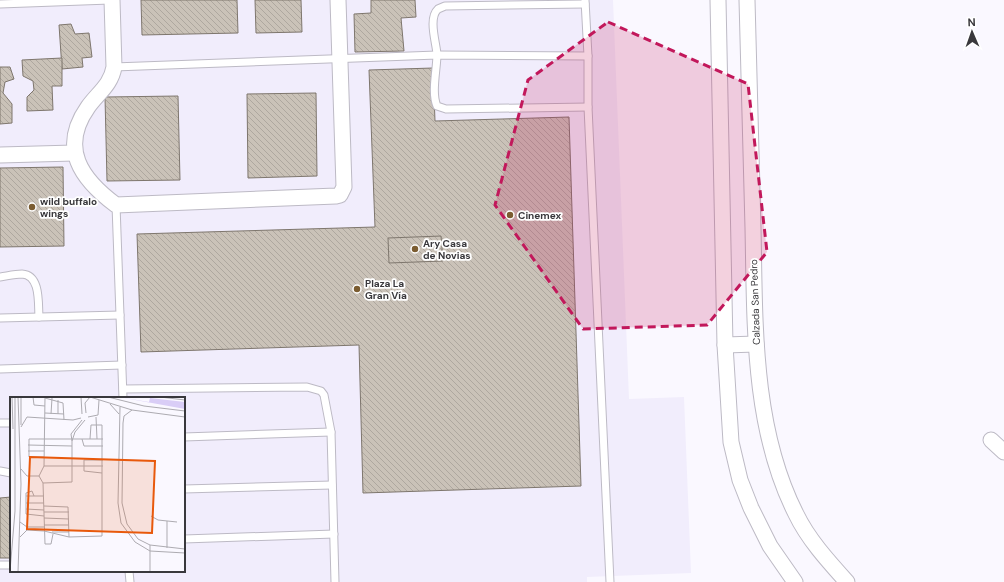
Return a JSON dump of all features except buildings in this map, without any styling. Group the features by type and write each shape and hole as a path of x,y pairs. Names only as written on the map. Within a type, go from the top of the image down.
{"street":[{"path":"111,0 114,67 113,76 108,85 89,106 80,120 74,153 88,181 116,205 340,195 344,187 338,0"},
{"path":"718,0 725,345 731,442 740,480 751,508 770,546 795,582"},
{"name":"Calzada San Pedro","path":"748,0 756,344 763,403 772,445 782,480 796,515 821,552 847,582"},
{"path":"0,155 74,153"},
{"path":"725,345 756,344"},
{"path":"991,440 1004,452"}],"lane":[{"path":"0,4 111,0"},
{"path":"588,106 438,108 435,97 437,55 434,17 435,12 445,6 585,2 588,56 588,106 610,582"},
{"path":"114,67 437,55 588,56"},
{"path":"116,205 123,397"},
{"path":"0,277 23,274 33,279 37,286 39,317"},
{"path":"0,318 120,315"},
{"path":"0,369 122,366"},
{"path":"123,389 314,388 321,391 324,395 331,432 335,582"},
{"path":"185,437 331,432"},
{"path":"0,471 10,473"},
{"path":"185,489 332,485"},
{"path":"185,539 334,534"},
{"path":"129,572 130,582"}],"highlighted area":[{"path":"608,22 748,84 767,252 707,325 583,329 495,205 528,80"}],"shaded area":[{"path":"0,0 613,0 629,399 684,397 691,573 587,577 587,582 0,582"}],"place":[{"name":"wild buffalo wings","path":"32,207"},
{"name":"Cinemex","path":"510,215"},
{"name":"Ary Casa de Novias","path":"415,249"},
{"name":"Plaza La Gran Vía","path":"357,289"}]}
